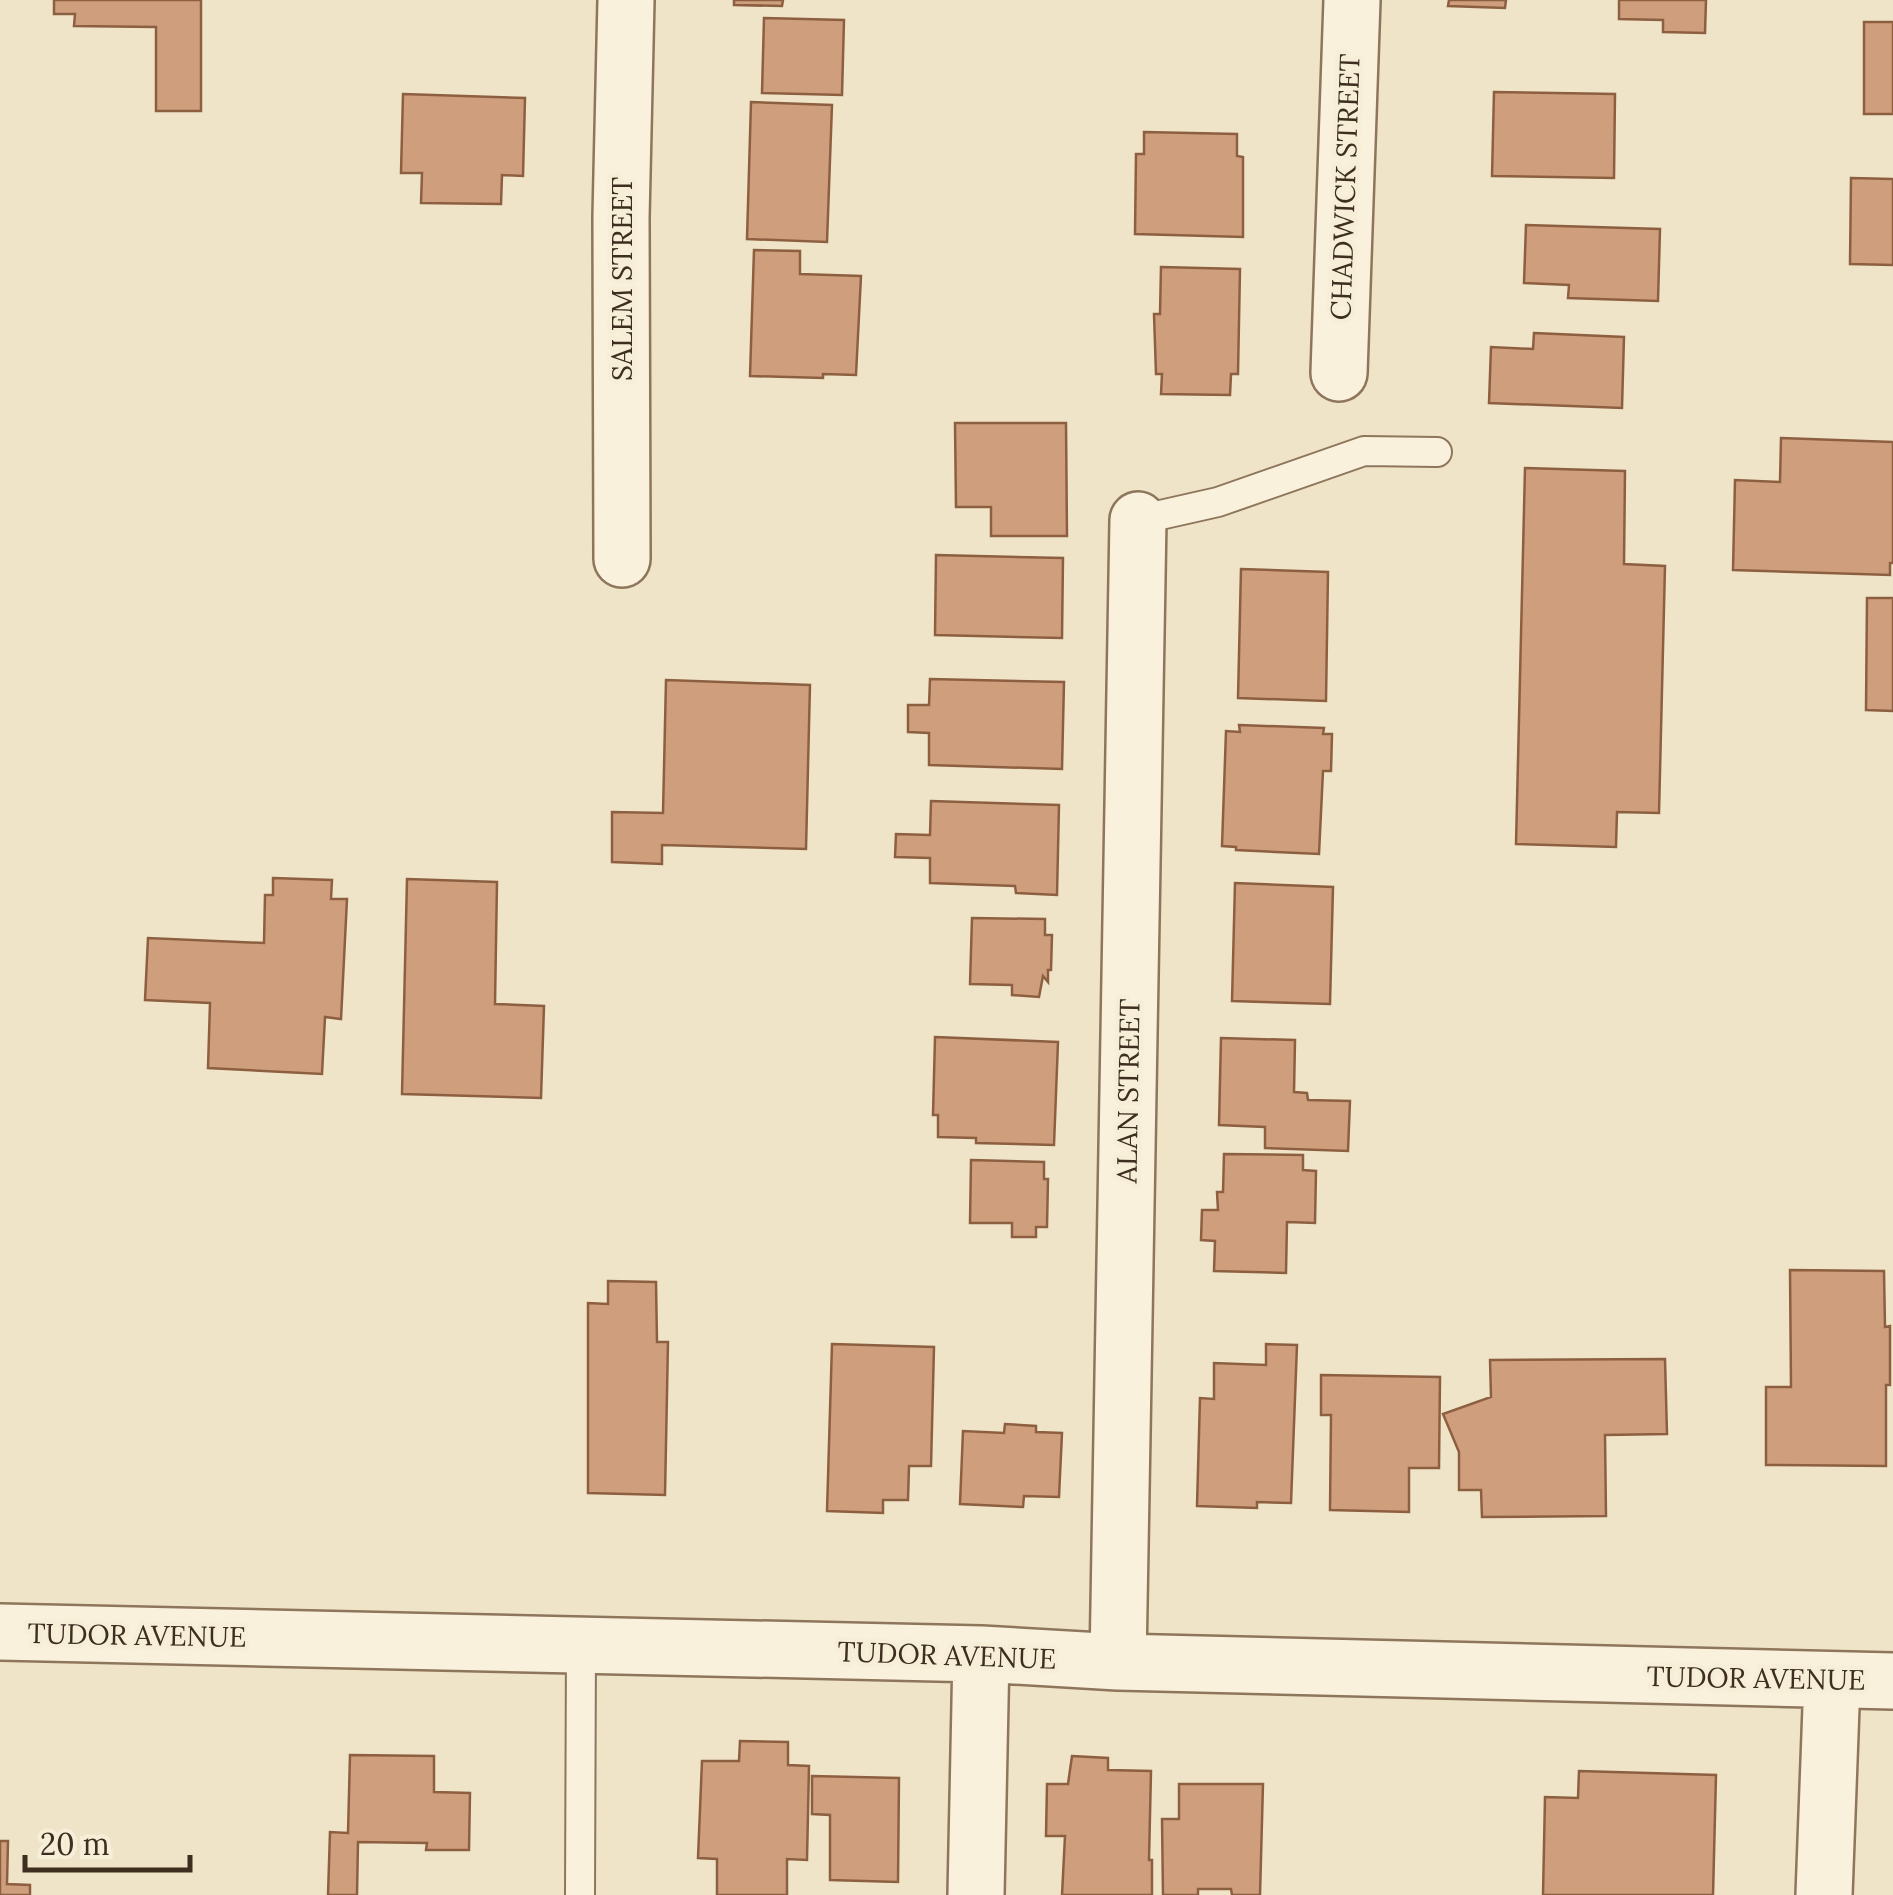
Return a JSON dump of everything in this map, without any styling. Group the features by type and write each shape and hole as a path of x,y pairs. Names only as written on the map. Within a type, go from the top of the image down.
{"street":[{"name":"SALEM STREET","path":"622,558 621,216 626,0"},
{"name":"CHADWICK STREET","path":"1339,373 1352,0"},
{"name":"ALAN STREET","path":"1118,1662 1138,520"},
{"name":"TUDOR AVENUE","path":"0,1632 981,1654 1118,1662 1893,1681"},
{"path":"976,1895 981,1654"},
{"path":"1824,1895 1832,1680"}],"lane":[{"path":"1138,520 1218,502 1364,451 1437,452"},
{"path":"580,1895 582,1645"}],"building":[{"path":"54,0 201,0 201,111 156,111 156,27 74,26 75,14 54,14"},
{"path":"734,0 783,0 782,6 734,5"},
{"path":"1449,0 1506,0 1505,8 1448,6"},
{"path":"1619,0 1706,0 1705,33 1663,32 1663,20 1619,19"},
{"path":"764,18 844,20 842,95 762,93"},
{"path":"1864,22 1893,22 1893,114 1864,114"},
{"path":"1494,92 1615,94 1614,178 1492,176"},
{"path":"403,94 525,98 523,176 502,175 501,204 421,203 422,173 401,173"},
{"path":"751,102 832,105 827,242 747,239"},
{"path":"1144,132 1237,134 1237,156 1243,157 1243,237 1135,234 1136,154 1144,154"},
{"path":"1851,178 1893,179 1893,265 1850,264"},
{"path":"1526,225 1660,229 1658,301 1568,298 1569,285 1524,283"},
{"path":"754,250 800,251 800,274 861,276 856,375 750,376"},
{"path":"1161,267 1240,269 1238,374 1231,374 1230,395 1161,394 1162,374 1156,374 1154,314 1160,314"},
{"path":"1534,333 1624,337 1622,408 1489,403 1491,347 1533,349"},
{"path":"955,423 1066,423 1067,536 991,536 991,507 956,507"},
{"path":"1781,438 1893,442 1890,575 1733,570 1735,480 1780,482"},
{"path":"1525,468 1625,471 1624,564 1665,566 1659,813 1617,812 1616,847 1516,844"},
{"path":"936,555 1063,558 1062,638 935,635"},
{"path":"1241,569 1328,572 1326,701 1238,698"},
{"path":"1867,598 1893,598 1893,711 1866,710"},
{"path":"930,679 1064,682 1062,769 929,765 929,733 908,732 908,705 929,705"},
{"path":"666,680 810,685 806,849 662,845 662,864 612,862 612,812 663,813"},
{"path":"1239,725 1324,728 1323,734 1332,734 1331,771 1323,771 1319,854 1222,846 1226,731 1240,732"},
{"path":"931,801 1059,805 1057,895 1016,893 1015,886 930,883 930,858 895,857 896,834 930,835"},
{"path":"273,878 332,880 331,899 347,899 341,1019 325,1017 322,1074 208,1068 210,1003 145,1000 148,938 264,943 265,895 273,895"},
{"path":"407,879 497,882 495,1004 544,1006 541,1098 402,1094"},
{"path":"1235,883 1333,887 1330,1004 1232,1001"},
{"path":"972,918 1045,919 1045,935 1052,935 1051,970 1048,982 1043,976 1039,997 1012,995 1012,985 970,984"},
{"path":"935,1037 1058,1042 1054,1145 976,1143 976,1138 938,1137 938,1115 933,1115"},
{"path":"1221,1038 1295,1040 1294,1092 1307,1093 1308,1100 1350,1101 1348,1151 1265,1148 1265,1127 1219,1125"},
{"path":"1224,1154 1303,1155 1303,1170 1316,1171 1315,1223 1287,1222 1286,1273 1214,1271 1215,1241 1201,1240 1202,1210 1218,1210 1217,1192 1223,1192"},
{"path":"971,1160 1044,1162 1044,1179 1048,1179 1047,1227 1036,1227 1036,1237 1012,1237 1012,1223 970,1223"},
{"path":"1790,1270 1884,1271 1885,1327 1890,1326 1886,1466 1766,1465 1766,1387 1791,1387"},
{"path":"608,1281 656,1282 657,1342 668,1342 665,1495 588,1493 588,1303 608,1304"},
{"path":"832,1344 934,1347 931,1466 909,1466 908,1500 883,1500 883,1513 827,1511"},
{"path":"1266,1344 1297,1345 1291,1503 1257,1502 1257,1508 1197,1506 1200,1398 1214,1399 1214,1363 1266,1365"},
{"path":"1665,1359 1667,1434 1605,1435 1606,1516 1482,1517 1481,1490 1459,1490 1459,1452 1443,1414 1491,1397 1490,1360"},
{"path":"1321,1375 1440,1377 1439,1468 1409,1468 1409,1512 1330,1510 1331,1415 1321,1415"},
{"path":"1005,1424 1036,1426 1036,1432 1062,1433 1059,1497 1024,1496 1023,1507 960,1504 963,1431 1004,1433"},
{"path":"740,1741 788,1742 788,1765 809,1766 807,1860 787,1859 787,1895 717,1895 717,1859 698,1858 702,1761 739,1761"},
{"path":"350,1755 434,1756 434,1792 470,1793 469,1850 426,1850 427,1843 358,1842 357,1895 328,1895 330,1832 348,1833"},
{"path":"1072,1756 1108,1758 1108,1770 1151,1771 1152,1895 1062,1895 1065,1836 1046,1836 1047,1784 1068,1784"},
{"path":"1579,1771 1716,1775 1713,1895 1543,1895 1545,1797 1578,1798"},
{"path":"812,1776 899,1778 898,1882 830,1880 830,1815 812,1814"},
{"path":"1179,1784 1263,1784 1260,1895 1232,1895 1231,1889 1198,1889 1198,1895 1163,1895 1162,1819 1179,1819"},
{"path":"0,1841 8,1841 7,1884 30,1885 30,1895 0,1895"}]}
